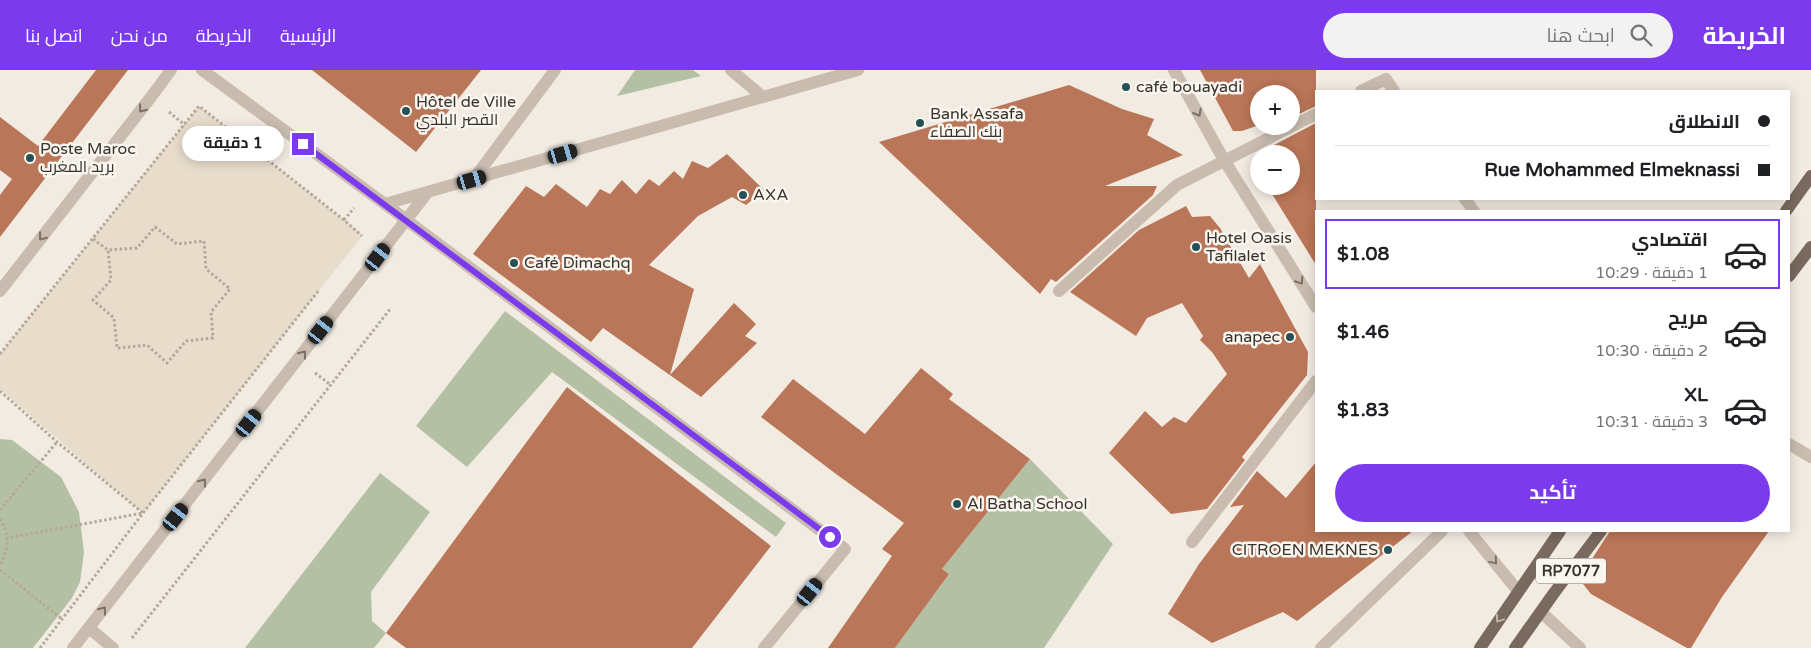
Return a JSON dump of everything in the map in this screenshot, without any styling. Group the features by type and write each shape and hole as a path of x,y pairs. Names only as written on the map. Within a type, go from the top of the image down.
{"main road":[{"path":"1787,210 1811,176"},
{"path":"1790,275 1811,247"},
{"name":"RP7077","path":"1480,648 1559,532"},
{"name":"RP7077","path":"1515,648 1600,532"}],"street":[{"path":"0,291 171,70"},
{"path":"202,70 385,204 845,549 764,648"},
{"path":"472,180 554,70"},
{"path":"732,70 764,97"},
{"path":"385,204 858,70"},
{"path":"1174,70 1224,160 1315,305"},
{"path":"1363,90 1386,79 1393,90"},
{"path":"1059,291 1177,186 1315,114"},
{"path":"73,648 427,193"},
{"path":"1192,542 1315,382"},
{"path":"1790,445 1811,456"},
{"path":"1321,648 1441,532"},
{"path":"1470,532 1518,590"},
{"path":"1541,612 1580,648"},
{"path":"89,628 113,648"}],"path":[{"path":"0,354 199,106 363,235 357,243"},
{"path":"93,239 108,250 137,248 155,226 177,244 204,241 206,269 230,289 210,312 213,338 186,341 167,363 146,345 117,348 114,318 93,300 111,280 108,250"},
{"path":"40,648 143,513 320,289"},
{"path":"130,640 391,308"},
{"path":"0,391 57,442 143,513"},
{"path":"0,510 57,442"},
{"path":"7,538 143,513"},
{"path":"0,520 7,538 7,553 0,565"},
{"path":"0,570 62,619"}],"green space":[{"path":"635,70 693,70 701,76 617,96"},
{"path":"505,311 786,523 776,537 552,372 467,467 416,426"},
{"path":"0,439 12,440 61,477 79,512 84,552 80,582 72,598 33,648 0,648"},
{"path":"1030,459 1113,544 1044,648 895,648 949,574 942,569"},
{"path":"380,473 430,512 371,592 372,621 386,633 374,648 245,648"}],"shaded area":[{"path":"199,106 363,235 143,513 0,389 0,354"}],"building":[{"name":"Poste Maroc بريد المغرب","path":"96,70 128,70 0,237 0,195 12,179 0,170 0,117 38,146"},
{"name":"Hôtel de Ville القصر البلدي","path":"312,70 481,70 416,152"},
{"path":"1200,70 1316,70 1315,106 1300,114 1300,85 1250,85 1250,128 1233,131"},
{"path":"1069,85 1122,109 1154,119 1147,135 1183,155 1105,186 1157,186 1153,195 1056,282 1051,279 1040,294 879,142"},
{"path":"1315,124 1316,210 1315,263 1273,195 1300,195 1300,145 1274,145 1293,135 1300,135 1300,131"},
{"path":"727,154 764,190 746,205 732,197 698,216 649,265 694,289 670,375 734,303 756,324 745,336 757,343 701,397 603,328 591,342 473,254 526,186 544,197 556,184 587,207 600,189 610,194 622,180 636,194 649,179 659,186 674,171 683,179 692,161 708,168"},
{"path":"1186,206 1192,217 1210,216 1220,228 1249,278 1260,264 1308,352 1307,375 1242,457 1245,460 1207,509 1171,514 1109,453 1145,411 1162,427 1174,417 1186,423 1227,374 1212,352 1200,340 1203,336 1182,303 1147,318 1136,336 1070,292 1139,230"},
{"path":"921,368 953,394 949,399 1030,459 942,569 949,574 895,648 828,648 892,556 882,549 904,523 761,417 793,379 865,434"},
{"path":"567,387 771,546 692,648 406,648 386,633"},
{"path":"1315,463 1315,532 1412,532 1297,621 1283,612 1212,643 1168,614 1199,564 1244,505 1230,507 1257,471 1286,498"},
{"path":"1609,532 1768,532 1722,597 1691,648 1687,648 1591,594 1579,579"}],"place":[{"name":"café bouayadi","path":"1126,87"},
{"name":"Hôtel de Ville القصر البلدي","path":"406,111"},
{"name":"Bank Assafa بنك الصفاء","path":"920,123"},
{"name":"Poste Maroc بريد المغرب","path":"30,158"},
{"name":"AXA","path":"743,195"},
{"name":"Hotel Oasis Tafilalet","path":"1196,247"},
{"name":"Café Dimachq","path":"514,263"},
{"name":"anapec","path":"1290,337"},
{"name":"Al Batha School","path":"957,504"},
{"name":"CITROEN MEKNES","path":"1388,550"}],"route":[{"path":"303,144 830,537"}]}
